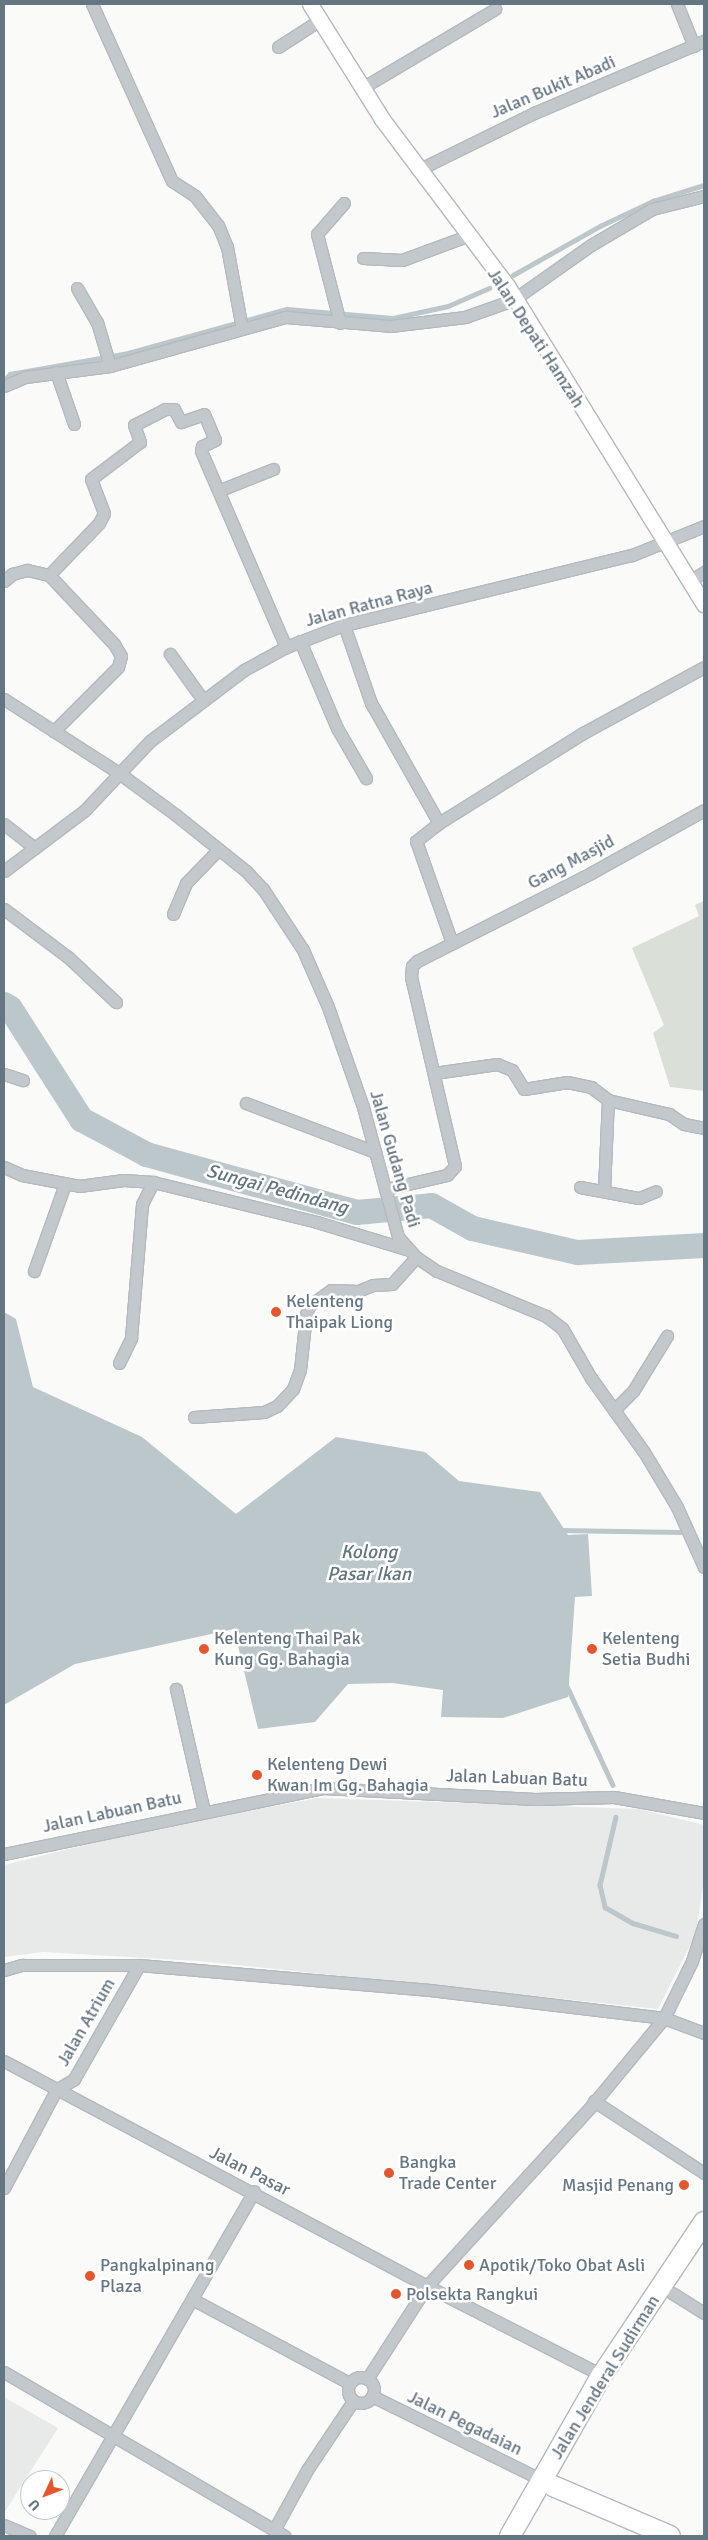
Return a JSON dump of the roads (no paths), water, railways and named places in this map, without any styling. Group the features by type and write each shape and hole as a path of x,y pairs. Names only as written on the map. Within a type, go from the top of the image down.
{"highway":[{"name":"Jalan Jenderal Sudirman","path":"526,2536 548,2483 602,2375 704,2222"},
{"name":"Jalan Jenderal Sudirman","path":"510,2536 548,2483 704,2244"},
{"path":"548,2483 670,2536"}],"main road":[{"name":"Jalan Depati Hamzah","path":"310,4 362,88 418,170 466,236 508,287 513,300 704,604"}],"street":[{"path":"92,4 172,181 195,196 218,225 227,246 242,327"},
{"path":"677,4 699,44"},
{"path":"362,88 495,9"},
{"path":"278,47 320,20"},
{"name":"Jalan Bukit Abadi","path":"418,170 534,113 699,44"},
{"path":"4,386 25,377 108,362 242,327 299,316 390,326 465,318 513,300 591,245 652,209 704,196"},
{"path":"340,319 337,302 317,234 344,204"},
{"path":"363,258 402,260 466,236"},
{"path":"77,288 96,322 108,362"},
{"path":"56,372 74,424"},
{"path":"49,575 99,523 104,513 90,479 140,442 133,428 142,421 166,409 174,409 181,422 204,414 215,440 202,446 201,451 220,490 286,647"},
{"path":"220,490 273,469"},
{"name":"Jalan Ratna Raya","path":"4,871 84,811 150,741 203,700 286,647 344,626 632,555 704,526"},
{"path":"4,581 12,574 27,570 49,575 114,644 121,656 118,667 54,731"},
{"path":"690,581 704,572"},
{"path":"344,626 371,703 439,823"},
{"path":"300,641 337,728 366,778"},
{"path":"170,654 203,700"},
{"path":"452,943 416,841 439,823 584,733 704,667"},
{"name":"Jalan Gudang Padi","path":"4,699 119,773 219,850 263,889 303,950 331,1016 376,1152 392,1221 413,1254 460,1283 555,1322 644,1452 677,1508 704,1567"},
{"name":"Gang Masjid","path":"434,1073 411,977 412,966 417,961 704,810"},
{"path":"4,824 35,848"},
{"path":"172,914 186,883 219,850"},
{"path":"4,909 68,958 116,1002"},
{"path":"386,1191 452,1173 453,1156 434,1073 497,1064 512,1070 524,1089 568,1082 591,1087 608,1100 669,1114 684,1124 704,1128"},
{"path":"4,1074 23,1080"},
{"path":"604,1190 608,1100"},
{"path":"246,1103 376,1152"},
{"path":"4,1167 22,1175 65,1184 124,1180 153,1182 317,1222 413,1254 392,1284 378,1284 358,1291 331,1290 310,1306 306,1314 300,1370 293,1389 277,1406 264,1412 194,1417"},
{"path":"119,1363 131,1338 142,1204 153,1182"},
{"path":"34,1271 65,1184"},
{"path":"580,1187 639,1198 656,1191"},
{"path":"614,1410 633,1391 667,1336"},
{"path":"176,1689 204,1811"},
{"name":"Jalan Labuan Batu","path":"4,1854 309,1790 340,1788 535,1799 623,1798 704,1813"},
{"path":"367,2379 427,2286 594,2101 664,2018 692,1961 704,1924"},
{"path":"4,1970 22,1964 140,1965 524,1999 664,2018 704,2033"},
{"name":"Jalan Atrium","path":"56,2090 74,2079 140,1965"},
{"name":"Jalan Pasar","path":"4,2061 56,2090 254,2191 427,2286 602,2375"},
{"path":"4,2188 56,2090"},
{"path":"594,2101 704,2173"},
{"path":"55,2536 254,2191"},
{"path":"672,2293 704,2313"},
{"path":"192,2298 350,2383"},
{"path":"4,2372 285,2536"},
{"path":"357,2378 367,2379 373,2386 372,2396 364,2403 353,2401 348,2390 350,2383 357,2378"},
{"name":"Jalan Pegadaian","path":"372,2396 548,2483"},
{"path":"274,2530 308,2470 353,2401"},
{"path":"4,2525 30,2536"}],"water":[{"name":"Kolong Pasar Ikan","path":"4,1312 16,1319 33,1387 142,1437 236,1514 336,1437 425,1452 459,1481 540,1492 568,1535 588,1534 592,1596 575,1597 568,1697 503,1718 441,1717 443,1690 392,1683 348,1684 315,1722 258,1729 234,1629 75,1664 4,1705"}],"waterway":[{"path":"513,275 600,226 653,201 704,185"},
{"path":"4,380 10,374 128,353 287,309 393,318 448,306 489,288"},
{"name":"Sungai Pedindang","path":"4,1004 10,1008 81,1119 146,1154 356,1212 431,1205 472,1228 577,1252 704,1245"},
{"path":"559,1530 680,1532"},
{"path":"567,1686 613,1785"},
{"path":"616,1817 600,1885 605,1907 633,1923 676,1936"}],"place":[{"name":"Kelenteng Thaipak Liong","path":"276,1312"},
{"name":"Kelenteng Thai Pak Kung Gg. Bahagia","path":"204,1649"},
{"name":"Kelenteng Setia Budhi","path":"592,1649"},
{"name":"Kelenteng Dewi Kwan Im Gg. Bahagia","path":"257,1775"},
{"name":"Bangka Trade Center","path":"389,2173"},
{"name":"Masjid Penang","path":"684,2185"},
{"name":"Apotik/Toko Obat Asli","path":"469,2265"},
{"name":"Pangkalpinang Plaza","path":"90,2276"},
{"name":"Polsekta Rangkui","path":"396,2294"}]}
